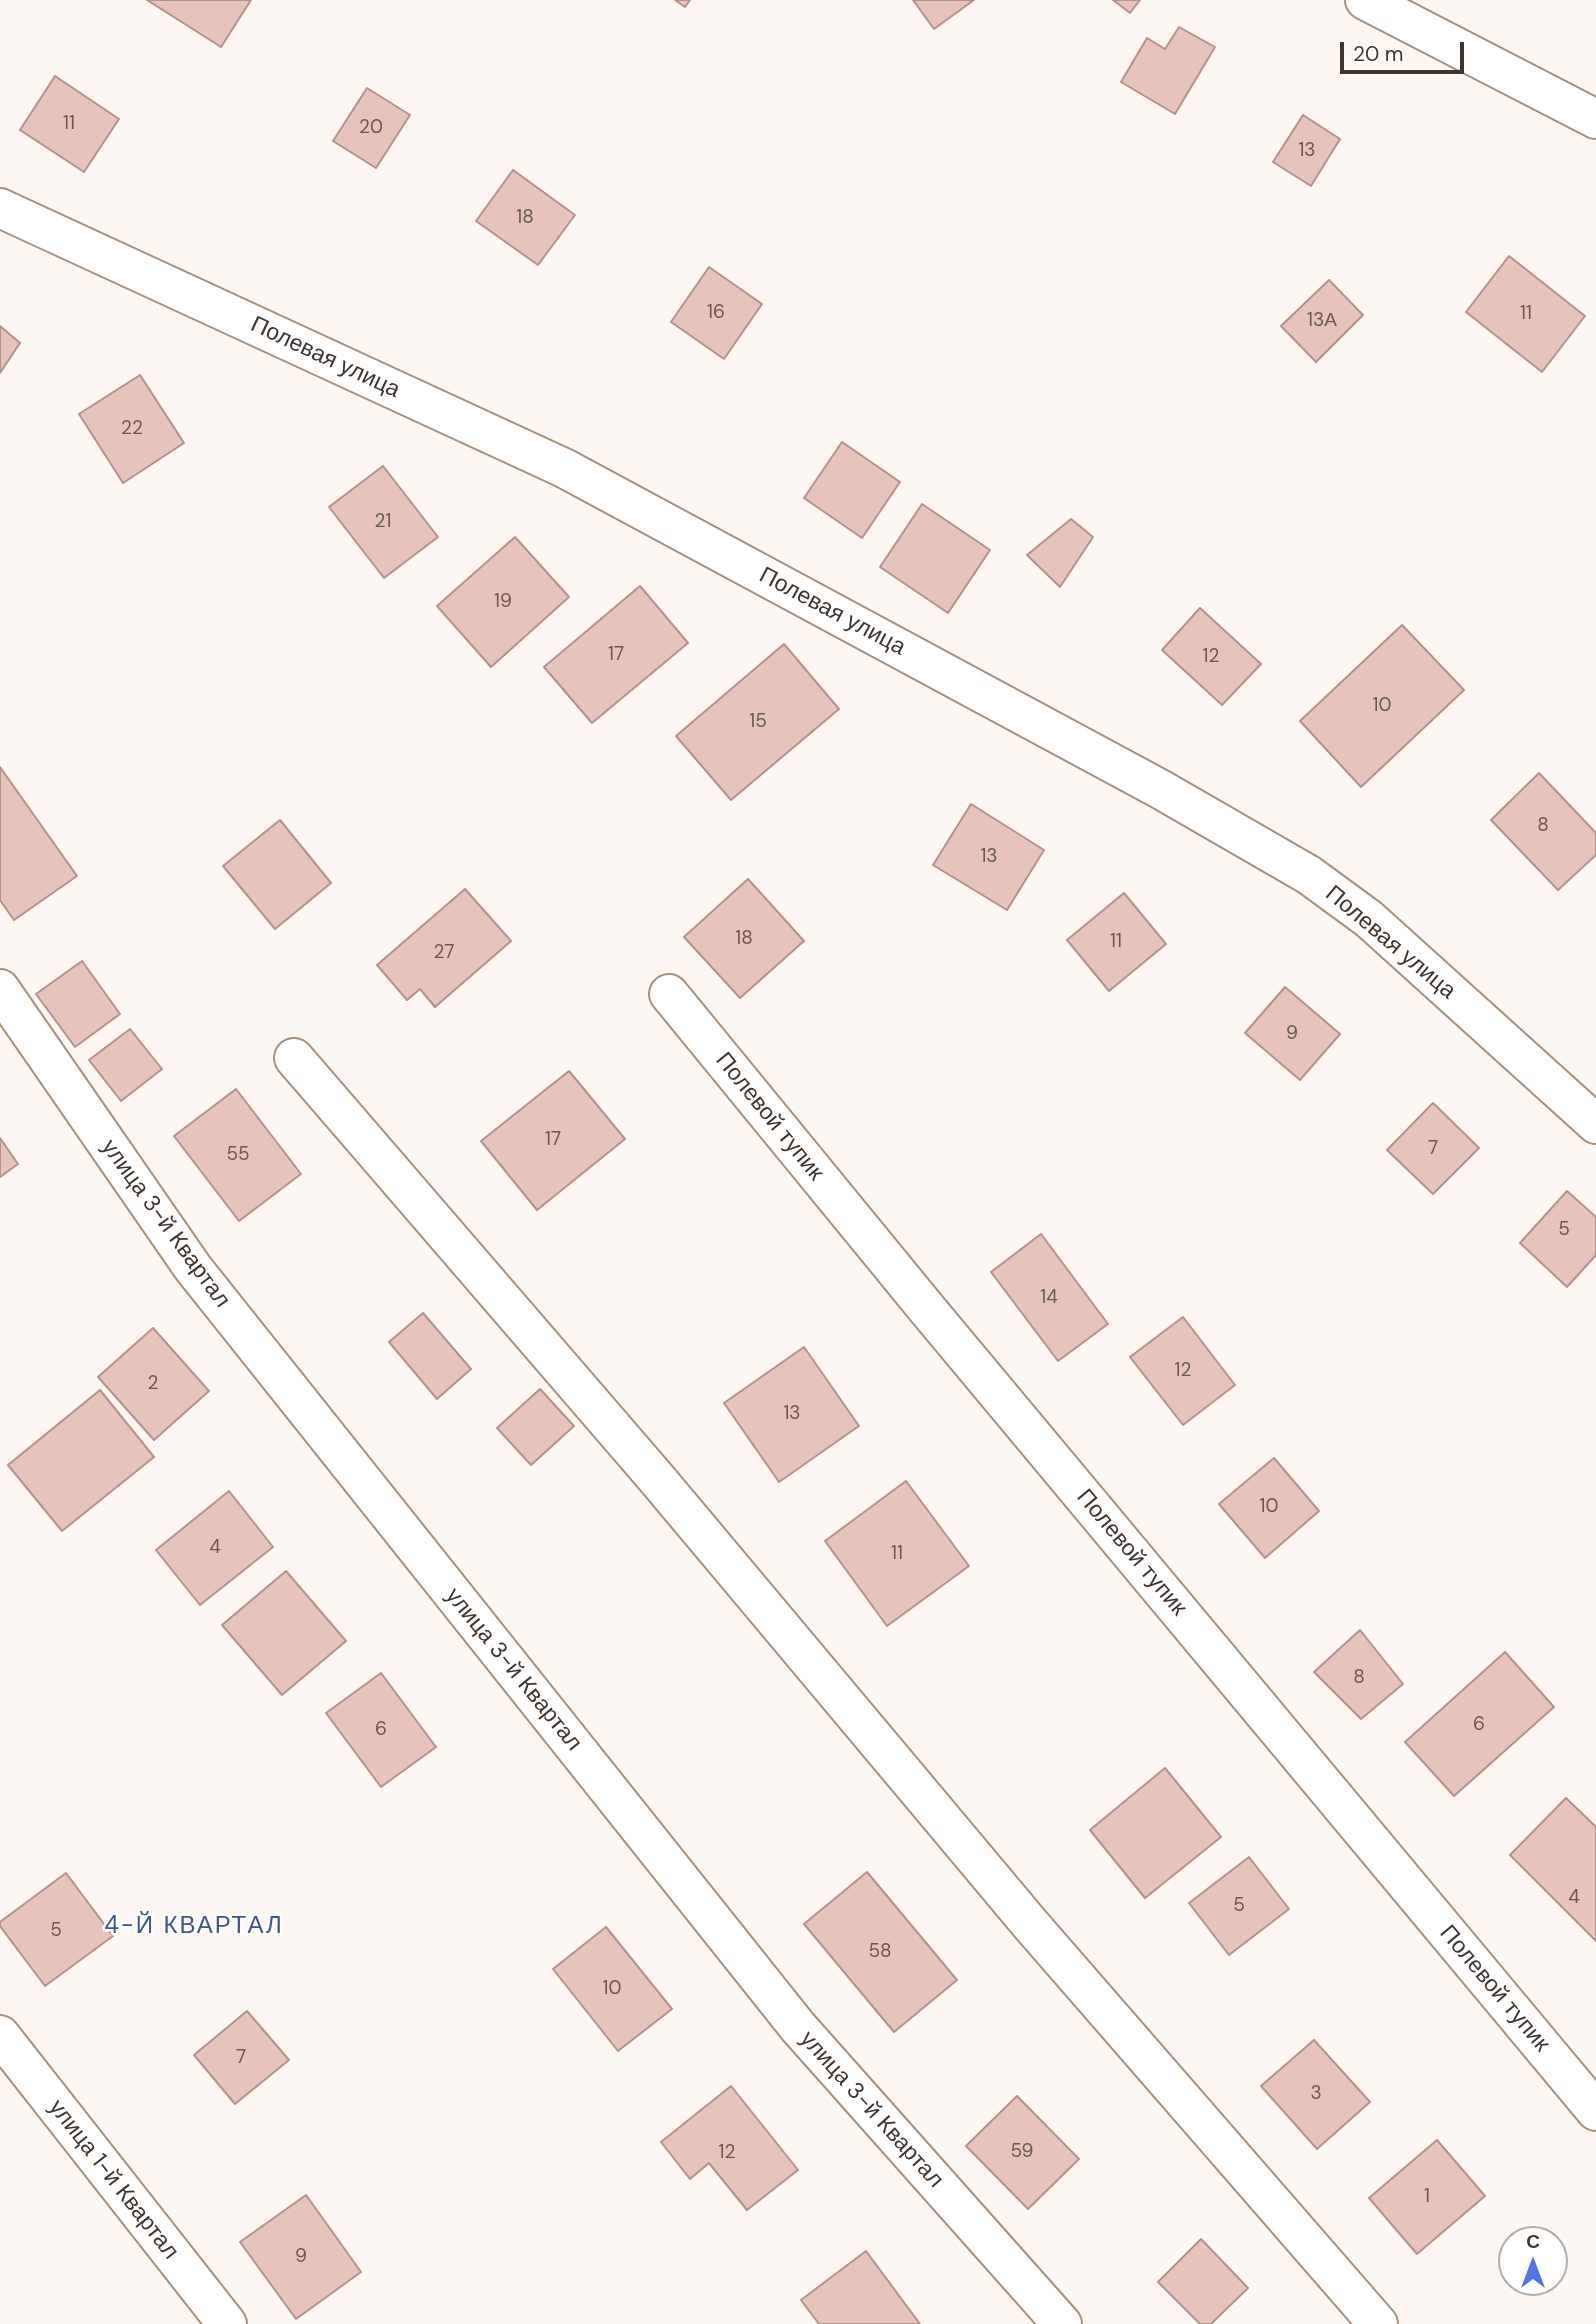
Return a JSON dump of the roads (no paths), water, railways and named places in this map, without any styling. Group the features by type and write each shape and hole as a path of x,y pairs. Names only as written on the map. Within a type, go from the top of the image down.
{"street":[{"path":"1365,0 1596,119"},
{"name":"Полевая улица","path":"0,208 564,468 1160,789 1308,875 1369,919 1596,1124"},
{"name":"улица 3-й Квартал","path":"0,989 201,1279 798,2027 1062,2324"},
{"name":"Полевой тупик","path":"669,994 1596,2111"},
{"path":"294,1058 657,1479 1031,1925 1378,2324"},
{"name":"улица 1-й Квартал","path":"0,2035 227,2324"}],"district":[{"name":"4-Й КВАРТАЛ","path":"194,1927"}]}
